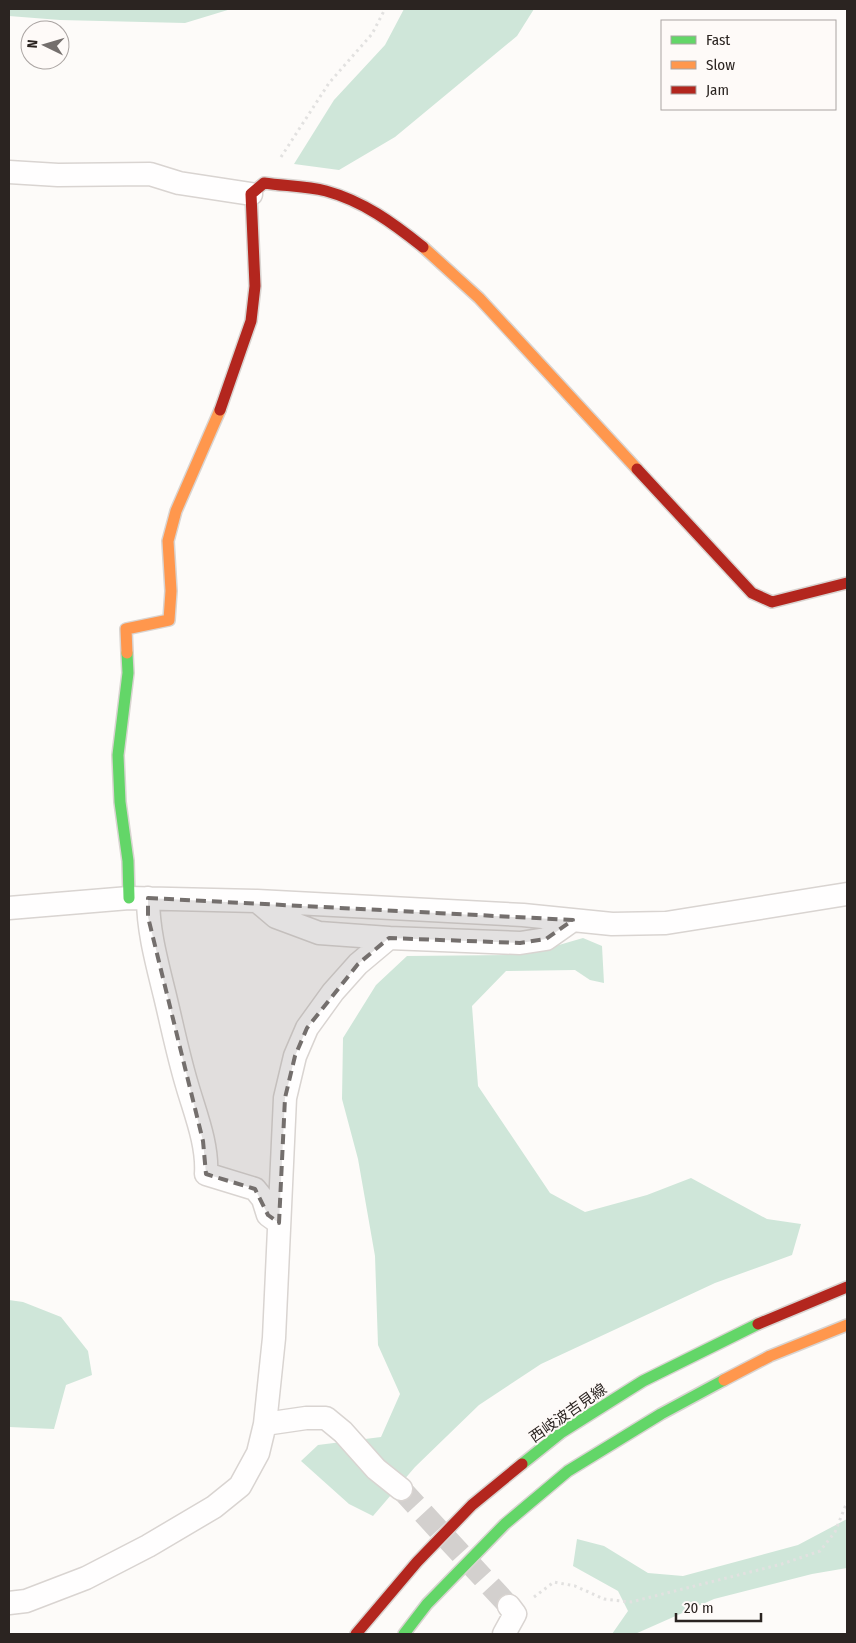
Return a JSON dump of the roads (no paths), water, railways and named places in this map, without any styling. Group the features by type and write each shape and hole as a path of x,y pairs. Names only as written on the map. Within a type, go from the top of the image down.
{"street":[{"path":"9,172 58,175 150,174 178,183 325,191 358,202 396,225 437,258 479,298 752,593 772,602 847,583"},
{"path":"258,188 255,286 251,321 225,398 176,511 168,541 171,591 169,620 126,630 128,673 118,755 120,802 128,861 139,898 148,918 184,1074 203,1141 207,1161 206,1174 255,1189 263,1199 268,1215 279,1223"},
{"path":"9,908 139,898 257,901 522,915 612,924 666,923 847,894"},
{"path":"257,901 276,917 319,933 389,938 520,943 546,939 572,920"},
{"path":"9,1603 26,1602 86,1578 148,1546 214,1507 240,1486 258,1453 264,1424 274,1338 286,1098 295,1056 307,1028 333,992 358,964 389,938"},
{"name":"西岐波吉見線","path":"356,1634 416,1562 472,1505 562,1432 642,1381 753,1326 847,1287"},
{"path":"404,1634 427,1604 505,1524 568,1471 662,1414 770,1356 847,1325"},
{"path":"264,1424 306,1418 326,1418 343,1432 376,1469 402,1489"},
{"path":"504,1634 512,1610"}],"tunnel":[{"path":"401,1489 509,1606"}]}
